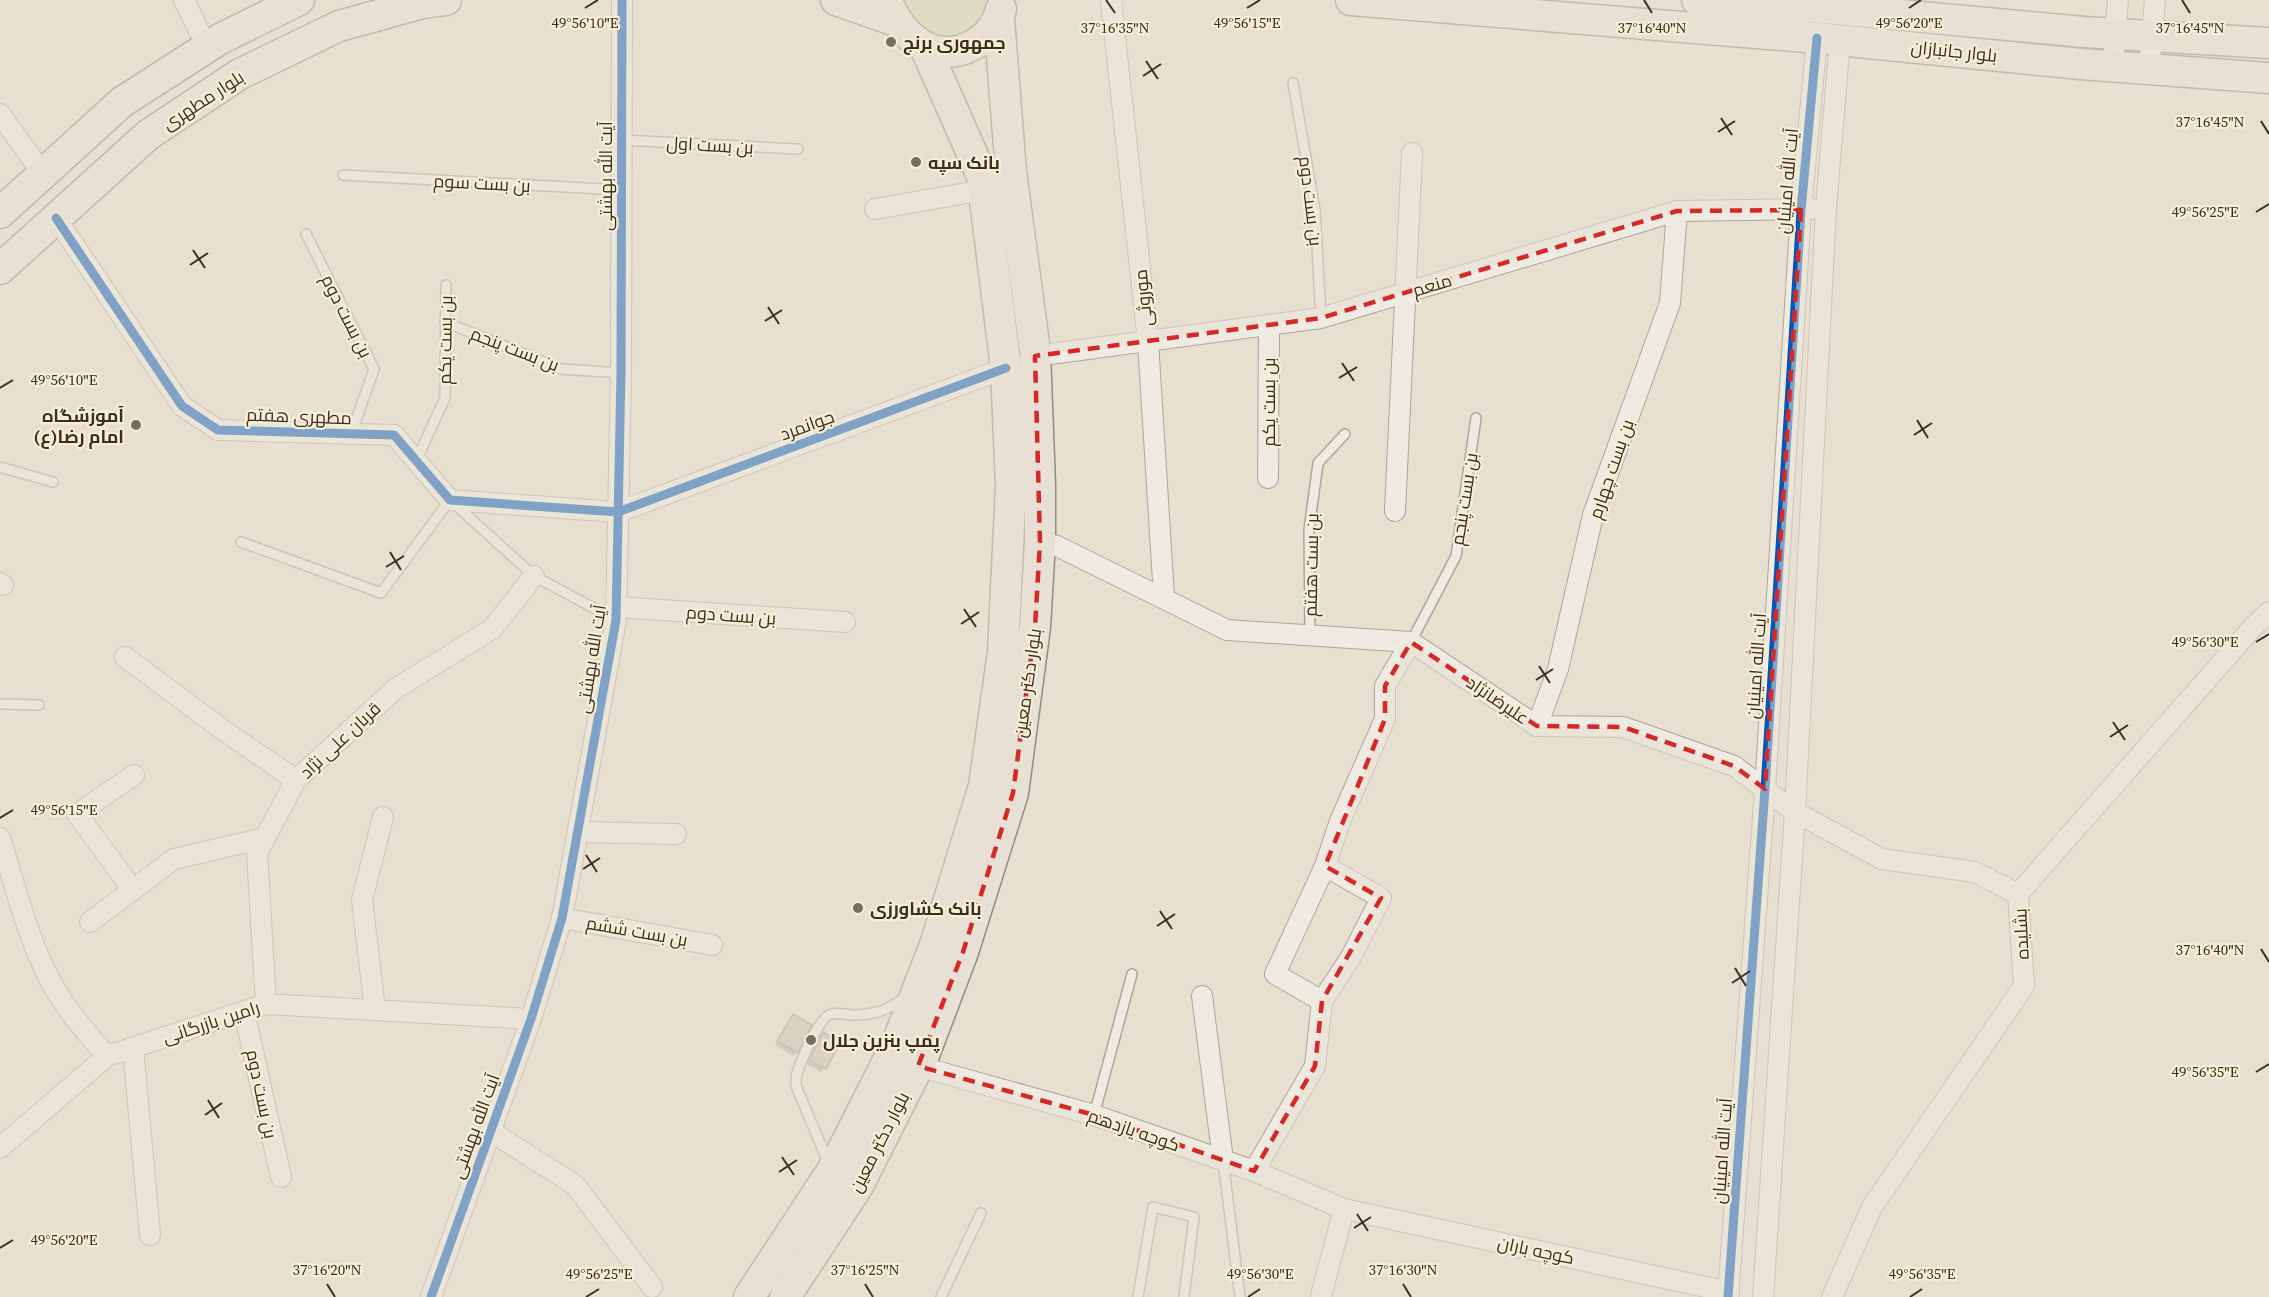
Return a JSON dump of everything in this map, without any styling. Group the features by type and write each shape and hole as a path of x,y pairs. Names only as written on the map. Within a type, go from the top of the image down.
{"main road":[{"path":"0,213 123,102 220,39 299,0"},
{"name":"بلوار مطهری","path":"0,269 148,135 240,74 339,26 422,3 446,0"},
{"path":"836,0 891,10 908,35 925,47 946,52 968,48 987,37 1001,10"},
{"name":"بلوار جانبازان","path":"1352,0 2269,78"},
{"name":"بلوار جانبازان","path":"1697,0 1855,6 2116,34 2269,43"},
{"name":"بلوار دکتر معین","path":"785,1297 858,1186 918,1066 963,952 1013,793 1035,627 1041,486 1035,356 1011,172 1001,10"},
{"name":"بلوار دکتر معین","path":"750,1297 832,1172 897,1043 936,942 984,786 1003,652 1011,486 1006,368 984,190 982,176 925,47"}],"street":[{"path":"184,0 198,31"},
{"name":"آیت الله بهشتی","path":"431,1297 531,1018 562,918 616,613 621,373 622,0"},
{"name":"موروثی","path":"1111,0 1148,342 1164,597"},
{"path":"2113,66 2118,0"},
{"path":"2149,69 2155,0"},
{"path":"1762,1297 1795,812 1826,208 1829,39"},
{"name":"آیت الله امینیان","path":"1729,1295 1765,789 1801,210 1829,39"},
{"path":"0,114 43,174"},
{"path":"1395,511 1412,153"},
{"path":"875,209 984,190"},
{"name":"منعم","path":"1035,356 1321,318 1677,211 1826,208"},
{"name":"بن بست چهارم","path":"1537,726 1558,669 1593,515 1670,303 1677,211"},
{"name":"مطهری هفتم","path":"56,218 182,406 218,430 394,435 450,500"},
{"name":"بن بست یکم","path":"1268,478 1269,326"},
{"name":"جوانمرد","path":"618,512 1006,368"},
{"path":"450,500 618,512"},
{"name":"علیرضانژاد","path":"1040,542 1057,546 1227,630 1411,642 1537,726 1623,728 1734,766 1795,812 1882,859 1975,872 2018,894"},
{"name":"قربان علی نژاد","path":"266,1004 257,853 296,780 395,689 492,629 534,576"},
{"name":"بشلیده","path":"1832,1297 1872,1207 2024,986 2018,894 2254,626 2269,612"},
{"name":"بن بست دوم","path":"616,613 845,622"},
{"path":"1322,1001 1275,974 1325,866 1340,821 1385,719 1385,686 1411,642"},
{"path":"125,657 223,730 296,780"},
{"path":"133,890 78,814 134,775"},
{"path":"375,1010 362,900 383,817"},
{"path":"578,832 676,834"},
{"path":"0,838 28,929 45,972 76,1021 107,1056"},
{"path":"90,922 174,859 265,838"},
{"path":"1254,1171 1315,1066 1322,1001 1351,957 1381,898 1325,866"},
{"name":"بن بست ششم","path":"562,918 712,945"},
{"path":"1202,996 1223,1160"},
{"name":"رامین بازرگانی","path":"0,1148 107,1056 266,1004 531,1018"},
{"name":"بن بست دوم","path":"244,1011 281,1177"},
{"path":"132,1048 150,1235"},
{"name":"کوچه یازدهم","path":"918,1066 1094,1115 1254,1171 1344,1209"},
{"path":"490,1131 575,1185 652,1287"},
{"path":"1321,1296 1344,1209"},
{"name":"کوچه باران","path":"1344,1209 1729,1295"}],"lane":[{"name":"بن بست دوم","path":"1293,83 1315,210 1321,318"},
{"name":"بن بست اول","path":"621,141 798,149"},
{"name":"بن بست سوم","path":"343,175 621,190"},
{"name":"بن بست دوم","path":"306,234 374,369 351,434"},
{"name":"بن بست یکم","path":"416,461 445,398 446,285"},
{"name":"بن بست پنجم","path":"446,322 561,369 621,373"},
{"name":"بن بست پنجم","path":"1411,642 1456,556 1476,418"},
{"name":"بن بست هفتم","path":"1310,635 1309,530 1318,463 1345,434"},
{"path":"0,467 53,482"},
{"path":"241,542 381,593 450,500 534,576 616,613"},
{"path":"0,704 39,705"},
{"path":"1094,1115 1132,974"},
{"path":"832,1172 796,1086 797,1074 811,1041 823,1018 832,1013 855,1015 878,1012 898,1003 919,986"},
{"path":"1223,1160 1240,1297"},
{"path":"1138,1297 1153,1207 1194,1217 1184,1297"},
{"path":"941,1297 981,1213"}],"highlighted area":[{"path":"1801,210 1765,789 1734,766 1623,727 1537,726 1411,642 1385,686 1385,719 1325,866 1381,898 1322,1001 1315,1066 1254,1171 1094,1115 918,1066 963,952 1013,793 1035,627 1040,542 1035,356 1321,318 1677,211"}],"green space":[{"path":"897,0 990,0 988,14 973,35 931,39"}],"building":[{"path":"793,1014 812,1025 798,1053 777,1041"},
{"path":"823,1032 841,1042 826,1069 809,1060"}],"cycle path":[{"path":"431,1297 531,1019 562,918 616,620 621,373 622,0"},
{"path":"1728,1297 1765,789 1801,210 1817,38"},
{"path":"56,218 182,406 218,430 394,435 450,500 618,512 1006,368"}],"place":[{"name":"جمهوری برنج","path":"891,42"},
{"name":"بانک سپه","path":"916,162"},
{"name":"آموزشگاه امام رضا(ع)","path":"136,425"},
{"name":"بانک کشاورزی","path":"858,908"},
{"name":"پمپ بنزین جلال","path":"811,1040"}]}
